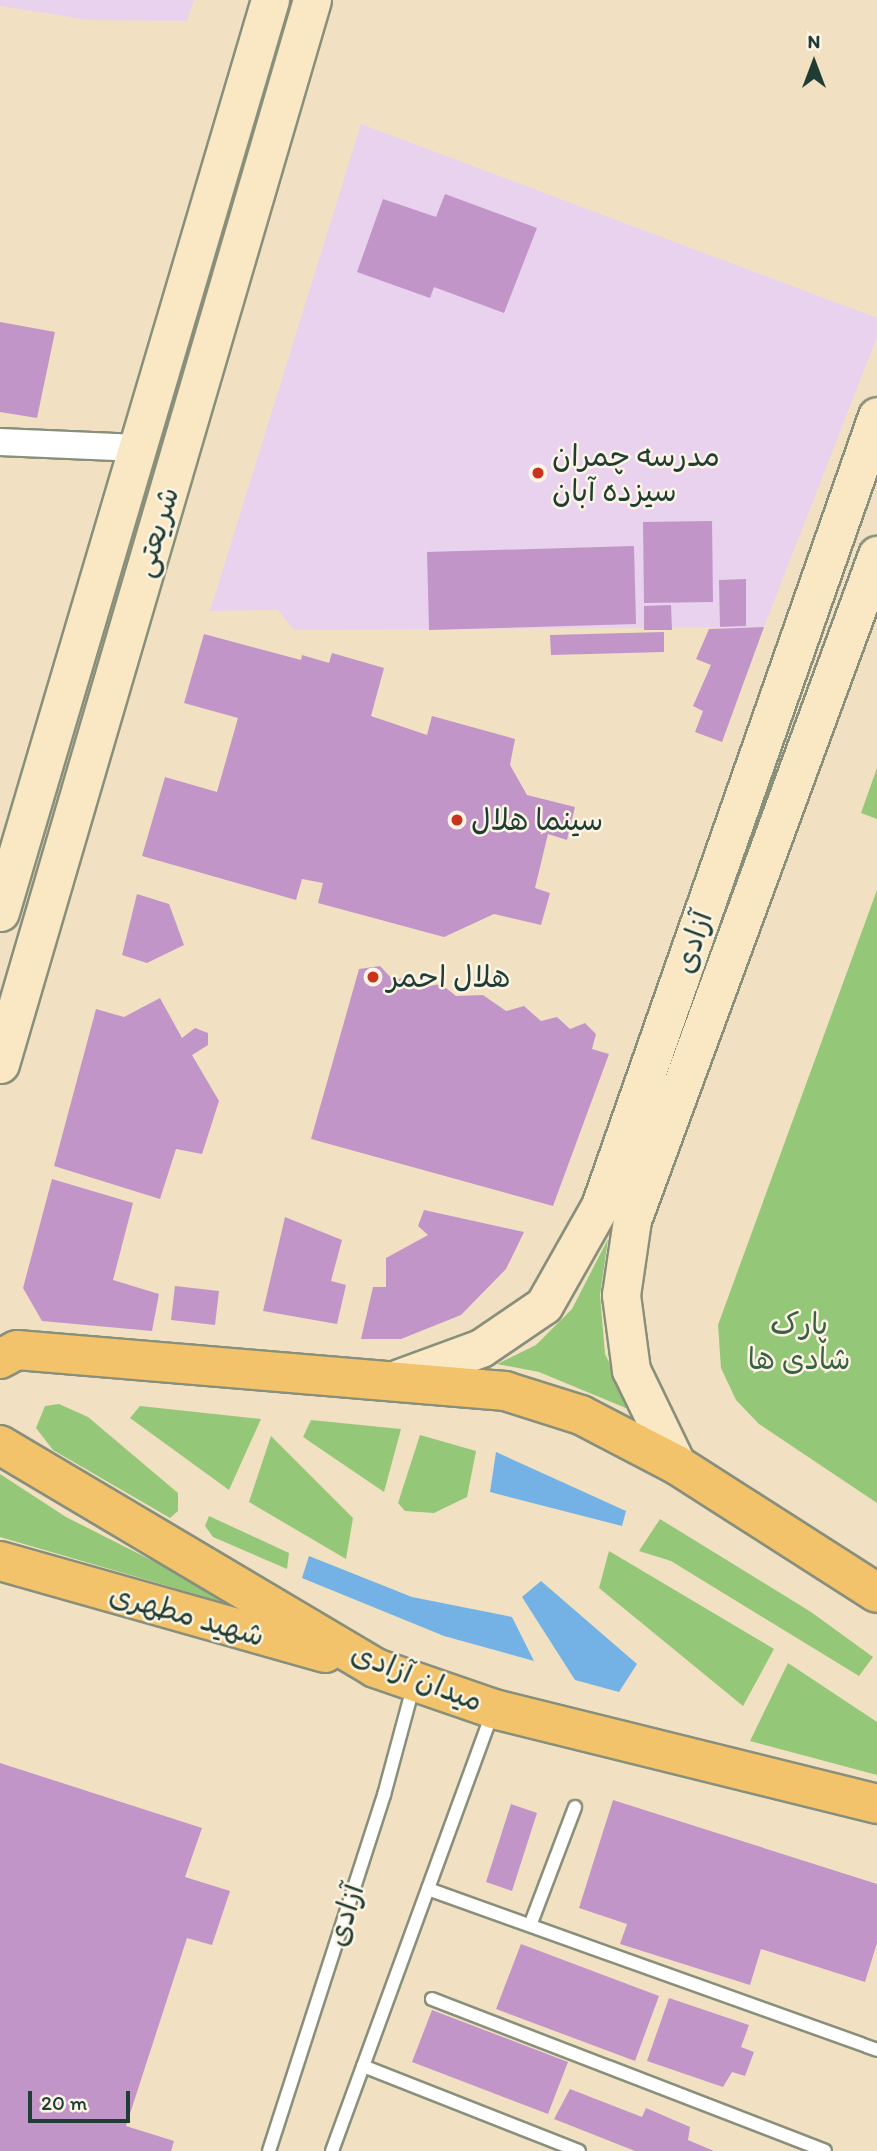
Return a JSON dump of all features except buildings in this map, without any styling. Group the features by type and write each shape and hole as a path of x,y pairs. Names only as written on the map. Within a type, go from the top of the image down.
{"main road":[{"path":"4,1351 399,1378 505,1391 568,1411 677,1465 877,1593"},
{"name":"میدان آزادی","path":"0,1445 375,1668 416,1678 494,1709 877,1804"},
{"name":"شهید مطهری","path":"0,1561 375,1668"}],"street":[{"path":"0,912 7,861 139,448 270,0"},
{"name":"شریعتی","path":"0,1064 312,0"},
{"name":"آزادی","path":"399,1378 481,1348 544,1305 600,1206 877,416"},
{"path":"0,442 139,448"},
{"name":"آزادی","path":"677,1465 631,1370 621,1295 632,1220 877,555"},
{"path":"7,861 54,873"}],"lane":[{"name":"آزادی","path":"269,2151 416,1678"},
{"path":"332,2151 494,1709"},
{"path":"531,1923 575,1807"},
{"path":"428,1889 531,1923 877,2050"},
{"path":"432,1998 825,2151"},
{"path":"363,2066 579,2151"}],"shaded area":[{"path":"0,0 194,0 187,21 89,20 0,6"},
{"name":"مدرسه چمران سیزده آبان","path":"361,124 877,318 877,337 764,627 294,630 278,610 210,611"}],"green space":[{"path":"877,768 877,819 861,813"},
{"name":"پارک شادی ها","path":"877,890 877,1503 759,1424 736,1400 721,1368 718,1325"},
{"path":"608,1239 600,1295 605,1354 633,1411 539,1372 497,1364 536,1345 572,1309"},
{"path":"59,1404 88,1417 178,1493 178,1511 170,1518 53,1450 36,1428 45,1406"},
{"path":"140,1406 261,1419 229,1490 130,1418"},
{"path":"311,1420 401,1429 384,1492 303,1437"},
{"path":"420,1435 476,1451 467,1497 434,1513 405,1511 398,1503"},
{"path":"271,1436 353,1518 346,1559 249,1502"},
{"path":"0,1474 66,1517 250,1610 0,1537"},
{"path":"209,1516 289,1553 287,1569 213,1537 205,1526"},
{"path":"660,1519 811,1612 873,1657 859,1676 671,1561 639,1551"},
{"path":"609,1551 774,1649 743,1706 599,1588"},
{"path":"788,1663 877,1722 877,1775 750,1741"}],"water":[{"path":"496,1452 626,1511 622,1526 490,1492"},
{"path":"309,1556 412,1597 512,1617 534,1661 444,1636 302,1578"},
{"path":"541,1581 637,1664 619,1692 575,1680 522,1597"}],"place":[{"name":"مدرسه چمران سیزده آبان","path":"538,473"},
{"name":"سینما هلال","path":"457,820"},
{"name":"هلال احمر","path":"373,977"}]}
